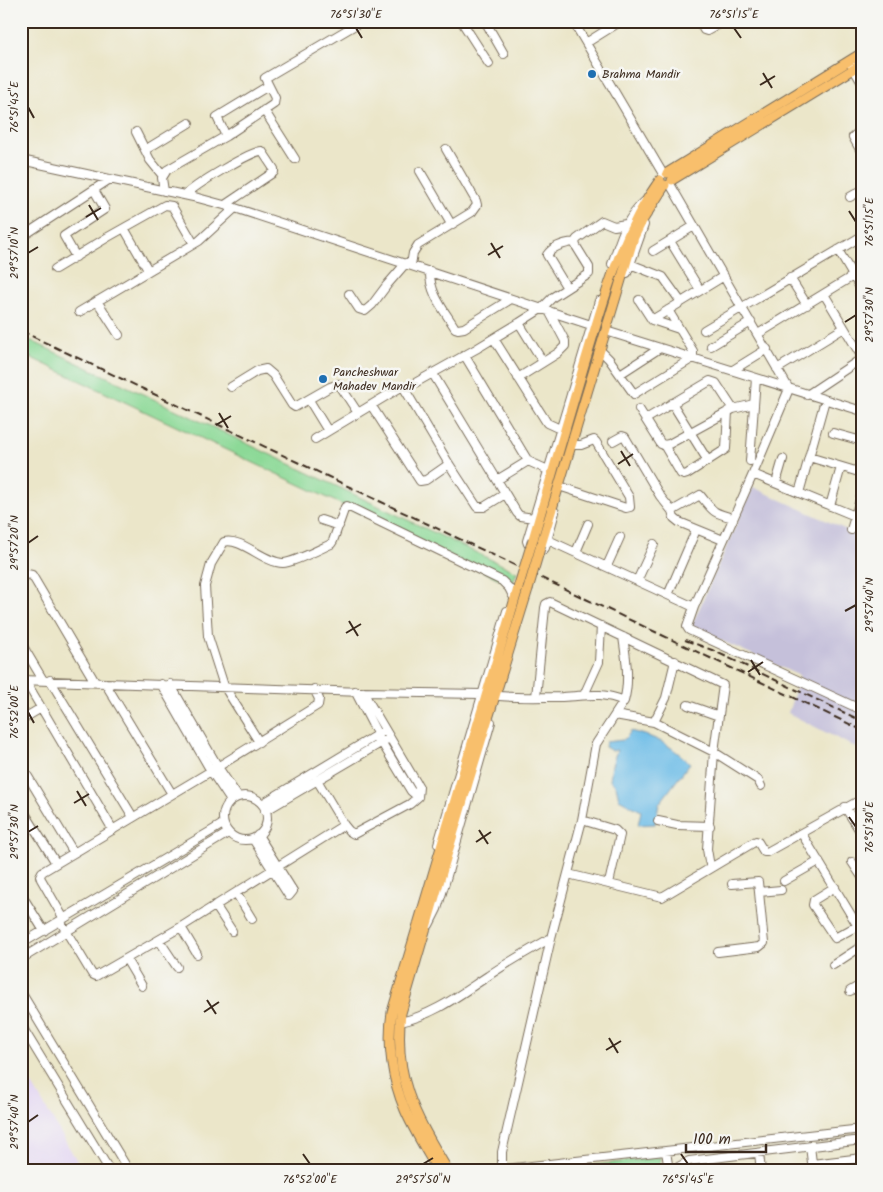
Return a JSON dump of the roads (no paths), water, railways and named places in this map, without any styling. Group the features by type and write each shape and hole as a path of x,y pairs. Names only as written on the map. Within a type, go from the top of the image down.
{"main road":[{"path":"438,1171 404,1108 396,1082 390,1048 392,1012 415,930 521,591 540,541 602,306 624,243 666,179 855,64 862,53"},
{"path":"448,1171 419,1120 405,1086 399,1030 401,1013 521,591"}],"street":[{"path":"164,191 163,176 167,170 226,136 274,104 275,102 265,78 362,21"},
{"path":"484,21 504,54"},
{"path":"573,21 789,389"},
{"path":"586,43 621,21"},
{"path":"698,21 704,30 707,31 725,21"},
{"path":"460,23 489,64"},
{"path":"855,64 862,83"},
{"path":"226,136 217,117 268,86"},
{"path":"264,110 295,159"},
{"path":"145,150 189,123"},
{"path":"862,129 854,136 862,152"},
{"path":"136,132 152,165 163,176"},
{"path":"186,196 192,189 216,174 262,150 274,172 225,205"},
{"path":"349,294 360,309 365,311 387,285 409,264 418,245 472,212 477,205 446,150"},
{"path":"21,160 225,205 591,325"},
{"path":"420,171 452,224"},
{"path":"23,236 110,179"},
{"path":"76,257 64,236 105,209 94,190"},
{"path":"850,197 862,190"},
{"path":"55,269 165,205 173,208 194,244"},
{"path":"540,541 545,548 543,550 527,543 591,325 626,224 633,212 648,205"},
{"path":"540,541 562,487 648,205"},
{"path":"79,312 209,234 235,208"},
{"path":"567,288 547,255 550,251 562,245 575,242 602,221 614,226 626,224"},
{"path":"653,251 694,226"},
{"path":"124,228 148,270"},
{"path":"704,330 862,236"},
{"path":"670,241 700,290"},
{"path":"315,439 400,387 404,388 433,374 519,323 545,310 552,296 588,276 590,272 575,242"},
{"path":"838,250 862,291"},
{"path":"630,264 663,277 681,302"},
{"path":"430,271 429,280 432,291 455,328 464,328 511,299"},
{"path":"652,320 724,276"},
{"path":"758,334 853,276"},
{"path":"790,278 807,305"},
{"path":"807,394 861,359 860,354 824,294"},
{"path":"639,300 652,320 679,328"},
{"path":"97,301 119,335"},
{"path":"518,378 565,346 565,341 545,310"},
{"path":"668,310 693,351 693,358"},
{"path":"711,346 751,322"},
{"path":"519,323 543,362"},
{"path":"777,369 844,328"},
{"path":"609,332 862,411"},
{"path":"494,339 547,423 560,430"},
{"path":"620,374 660,348"},
{"path":"733,370 767,349"},
{"path":"603,353 610,358 634,394 693,358"},
{"path":"465,356 528,461 548,470"},
{"path":"231,387 257,371 266,369 295,407 330,386 339,384 358,413"},
{"path":"433,374 517,513 525,517 534,518"},
{"path":"750,461 756,378"},
{"path":"639,409 684,476 726,449 728,445 730,410 713,381 707,382 646,419"},
{"path":"404,388 448,464 476,507 484,507 505,494"},
{"path":"789,389 754,474 694,606 687,627 689,630 862,710"},
{"path":"309,400 328,431"},
{"path":"799,493 825,400"},
{"path":"672,403 708,461"},
{"path":"664,446 730,410 754,404"},
{"path":"372,405 420,481 426,480 448,464"},
{"path":"833,433 862,441"},
{"path":"613,441 622,436 625,437 660,496 672,510 674,518 696,530 723,540"},
{"path":"562,487 626,508 630,507 629,497 596,442 594,440 581,445 575,445"},
{"path":"809,457 862,473"},
{"path":"776,483 784,459"},
{"path":"497,480 528,461"},
{"path":"830,506 841,467"},
{"path":"754,474 855,516"},
{"path":"851,530 862,494"},
{"path":"672,510 700,495 714,512 733,518"},
{"path":"259,742 224,686 208,636 205,595 208,573 222,544 230,541 271,560 283,563 293,560 331,544 348,506 502,581 509,588 521,591"},
{"path":"320,520 339,526"},
{"path":"576,552 588,524"},
{"path":"668,596 696,530"},
{"path":"607,566 620,537"},
{"path":"540,541 576,552 668,596 694,606"},
{"path":"637,580 654,544"},
{"path":"21,578 27,574 32,575 95,682"},
{"path":"415,930 424,892 481,694 521,591"},
{"path":"425,930 437,909 526,609 521,591"},
{"path":"536,697 546,604 553,603 723,685 714,752 707,855 712,867"},
{"path":"584,695 599,662 601,626"},
{"path":"502,1169 502,1152 551,938 582,820 596,744 624,701 626,694 627,671 623,637"},
{"path":"21,642 132,817"},
{"path":"654,722 668,689 675,661"},
{"path":"23,680 359,692 481,694"},
{"path":"23,680 113,830"},
{"path":"105,683 172,794"},
{"path":"161,684 234,799"},
{"path":"170,684 214,769"},
{"path":"314,689 319,699 318,705 56,863 42,872 40,876 66,931 94,976 181,927 344,824"},
{"path":"317,780 351,834 356,834 410,804 418,797 419,787 386,740 359,692"},
{"path":"499,696 607,695 624,701"},
{"path":"688,705 719,716"},
{"path":"21,720 41,708"},
{"path":"615,715 654,722 714,752 758,780 761,786"},
{"path":"264,808 382,732"},
{"path":"264,808 386,740"},
{"path":"21,765 74,853"},
{"path":"251,797 264,808 266,824 255,837 241,840 236,839 228,833 223,824 223,812 234,799 251,797"},
{"path":"568,874 662,897 756,841 764,852 767,852 862,799"},
{"path":"21,807 56,863"},
{"path":"845,807 862,834"},
{"path":"582,820 615,830 620,834 609,884"},
{"path":"658,821 677,825 710,826"},
{"path":"21,944 223,824"},
{"path":"21,958 228,833"},
{"path":"802,834 835,887 860,929 835,938 813,905 814,900 835,887"},
{"path":"255,837 275,869"},
{"path":"759,892 782,886 819,861"},
{"path":"852,862 862,877"},
{"path":"718,952 763,946 764,939 758,884 756,882 732,884"},
{"path":"236,893 252,919"},
{"path":"21,894 44,931"},
{"path":"215,906 232,931"},
{"path":"181,927 197,954"},
{"path":"400,1022 423,1016 441,1008 490,974 551,938"},
{"path":"159,940 177,967"},
{"path":"834,965 862,946"},
{"path":"126,959 142,986"},
{"path":"850,991 862,984"},
{"path":"21,992 129,1171"},
{"path":"21,1025 24,1037 110,1171"},
{"path":"487,1171 862,1129"},
{"path":"666,1151 670,1171 689,1161 862,1140"},
{"path":"810,1146 812,1167 862,1159"},
{"path":"759,1153 761,1171"},
{"path":"560,1163 565,1171"}],"water":[{"path":"630,731 663,742 690,763 659,804 655,824 638,825 641,811 619,799 616,786 610,780 617,750 612,751 605,747 606,742 623,740"}],"railway":[{"path":"21,331 862,730"},
{"path":"685,640 712,650 862,721"}],"place":[{"name":"Brahma Mandir","path":"592,74"},
{"name":"Pancheshwar Mahadev Mandir","path":"323,379"}]}
